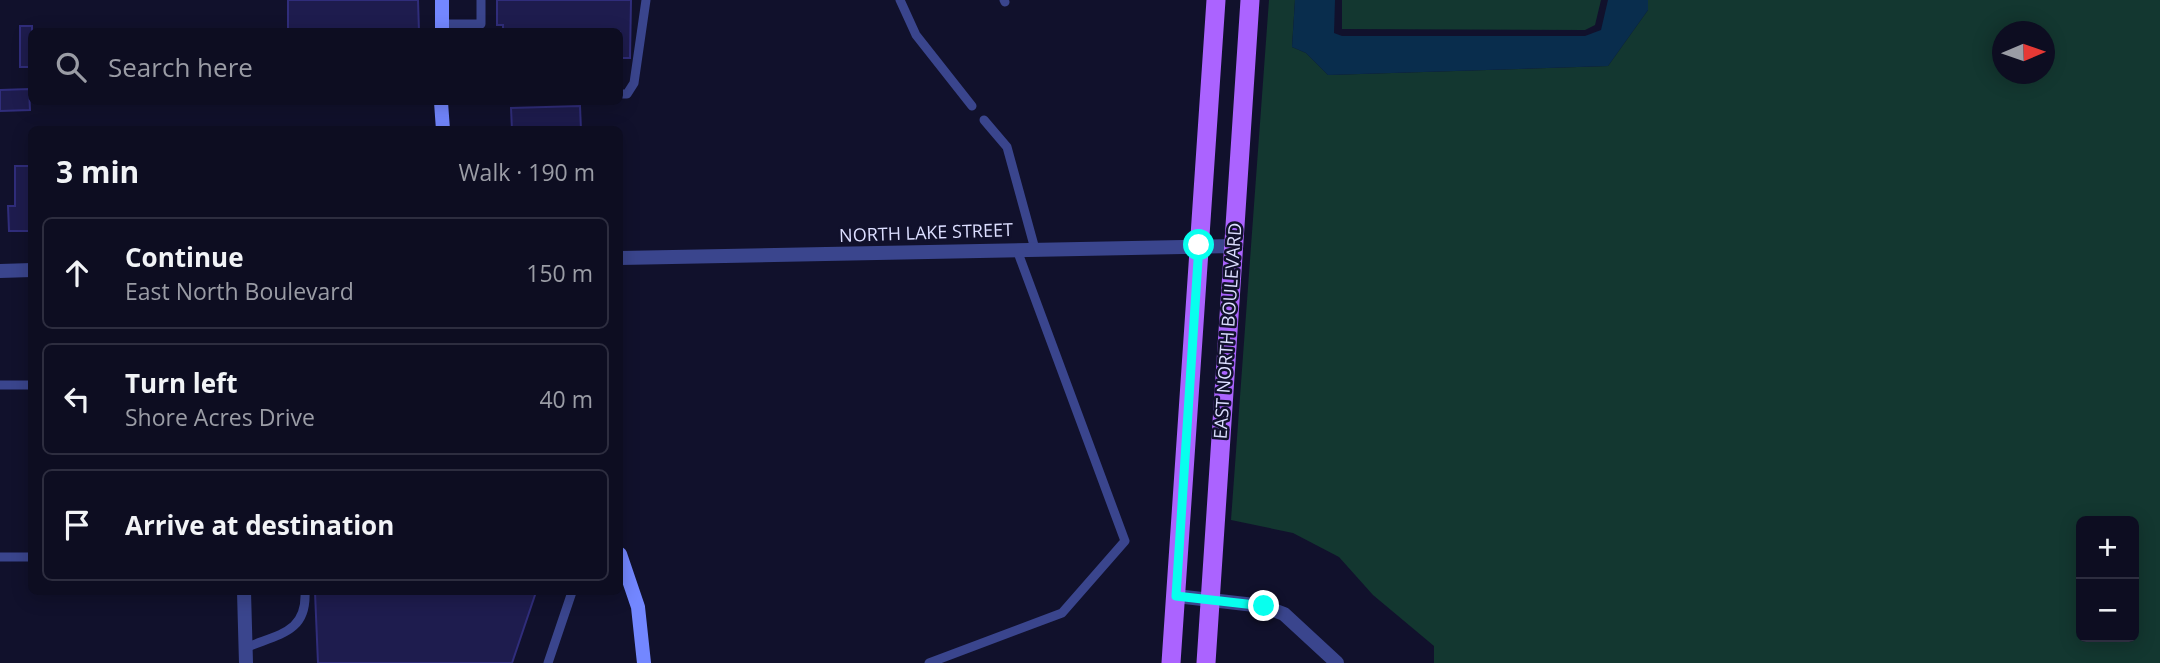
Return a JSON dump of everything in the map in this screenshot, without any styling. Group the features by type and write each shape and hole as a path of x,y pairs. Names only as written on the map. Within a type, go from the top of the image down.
{"main road":[{"path":"442,0 442,28"},
{"name":"EAST NORTH BOULEVARD","path":"1171,663 1216,0"},
{"name":"EAST NORTH BOULEVARD","path":"1206,663 1250,0"},
{"path":"441,105 443,126"},
{"path":"623,563 638,607 644,663"}],"street":[{"name":"NORTH LAKE STREET","path":"623,258 1234,246"},
{"path":"0,271 28,270"},
{"path":"244,595 245,656"},
{"path":"1176,596 1264,606 1284,614 1337,663"}],"lane":[{"path":"442,28 481,23 481,0"},
{"path":"623,94 626,94 634,83 646,0"},
{"path":"900,0 916,35 972,106"},
{"path":"984,120 1007,147 1035,249"},
{"path":"929,663 1062,612 1125,541 1017,250"},
{"path":"0,385 28,385"},
{"path":"0,557 28,556"},
{"path":"245,656 301,620 306,610 305,595"},
{"path":"548,663 571,595"}],"green space":[{"path":"1269,0 1295,0 1292,47 1306,53 1328,75 1608,66 1648,10 1648,0 2160,0 2160,663 1434,663 1434,646 1373,595 1339,557 1293,533 1231,520"},
{"path":"1342,0 1601,0 1595,25 1585,30 1342,29"}],"water":[{"path":"1295,0 1335,0 1334,33 1342,36 1585,36 1601,30 1608,0 1648,0 1648,10 1608,66 1328,75 1306,53 1292,47"}],"building":[{"path":"288,0 418,0 419,28 288,28"},
{"path":"497,0 631,0 630,58 623,58 623,28 503,28 503,25 497,25"},
{"path":"20,26 32,26 28,28 28,67 20,67"},
{"path":"28,89 30,110 0,111 0,90"},
{"path":"580,106 581,126 512,126 511,108"},
{"path":"15,166 28,166 28,231 9,231 8,206 15,206"},
{"path":"315,595 535,595 512,663 318,663"}],"route":[{"path":"1199,245 1176,596 1264,606"}]}
